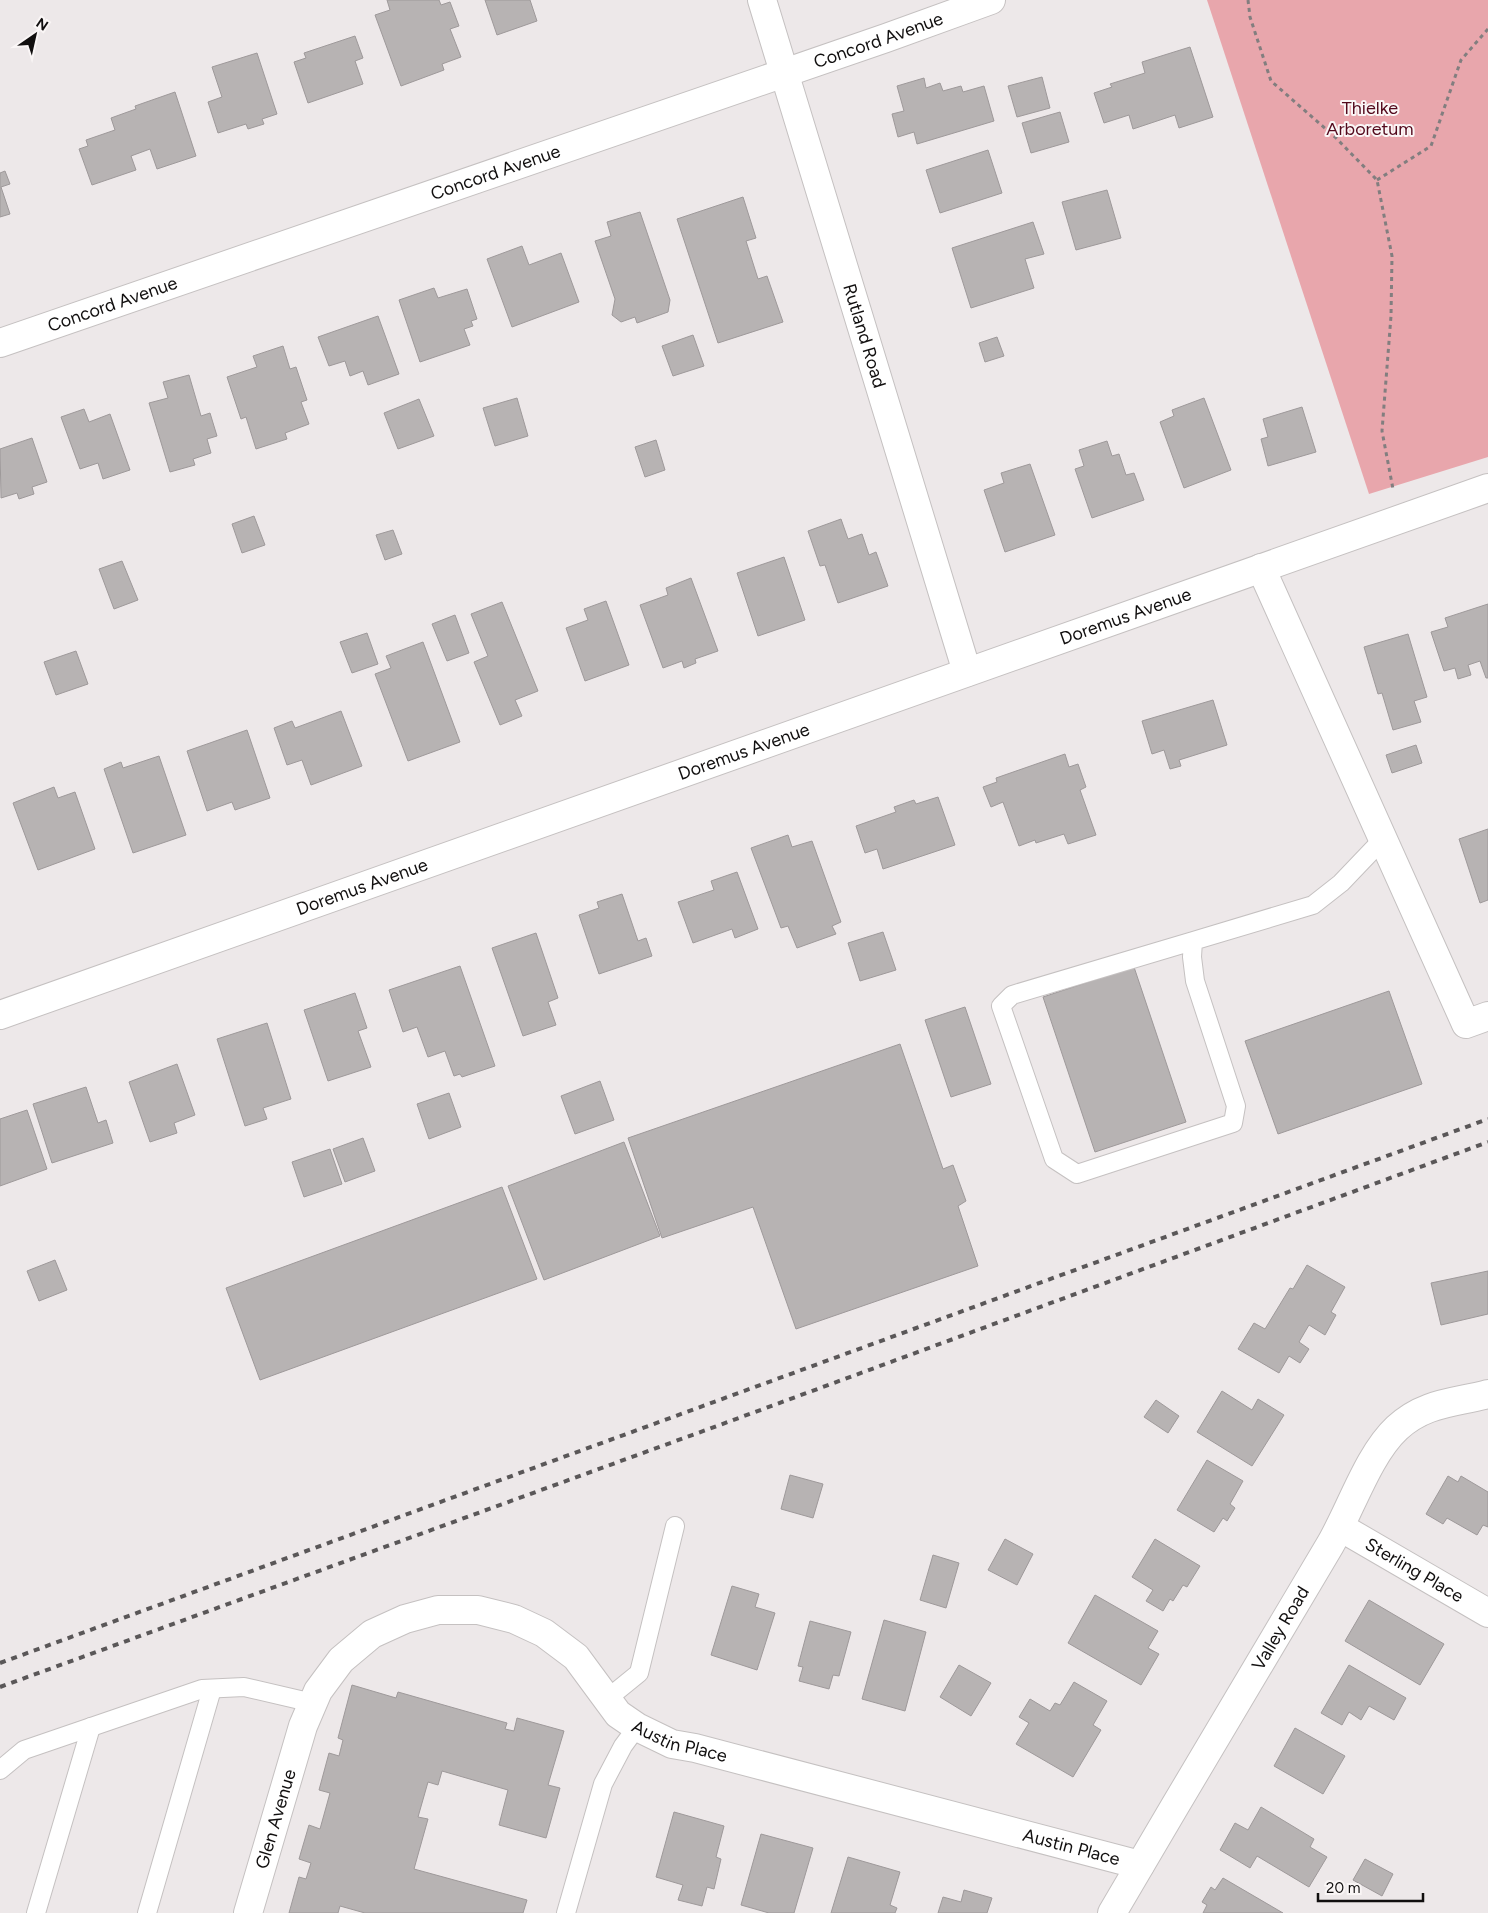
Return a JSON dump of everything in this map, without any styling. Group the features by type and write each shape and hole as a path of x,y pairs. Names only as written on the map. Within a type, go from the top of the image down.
{"street":[{"name":"Rutland Road","path":"762,0 967,672"},
{"name":"Concord Avenue","path":"0,343 886,38 991,0"},
{"name":"Doremus Avenue","path":"0,1015 1488,488"},
{"path":"1261,568 1466,1024 1488,1016"},
{"name":"Valley Road","path":"1112,1913 1340,1527 1378,1450 1398,1427 1426,1409 1453,1400 1488,1394"},
{"name":"Sterling Place","path":"1340,1527 1488,1612"},
{"name":"Austin Place","path":"308,1714 318,1691 341,1660 372,1634 405,1619 438,1610 478,1610 514,1618 544,1633 576,1658 618,1714 637,1727 672,1744 695,1748 1140,1865"},
{"name":"Glen Avenue","path":"248,1913 308,1714"}],"lane":[{"path":"1193,941 1192,957 1195,981 1236,1106 1233,1123 1077,1174 1054,1158 1000,1006 1012,995 1313,905 1341,883 1383,839"},
{"path":"607,1699 639,1673 675,1526"},
{"path":"0,1770 24,1750 202,1690 244,1688 308,1714"},
{"path":"147,1913 212,1689"},
{"path":"36,1913 91,1727"},
{"path":"566,1913 603,1784 623,1746 637,1727"}],"path":[{"path":"1248,0 1250,17 1271,81 1335,137 1377,180 1392,256 1391,316 1382,431 1398,520"},
{"path":"1377,180 1431,146 1461,60 1488,29"}],"green space":[{"name":"Thielke Arboretum","path":"1207,0 1488,0 1488,457 1369,494"}],"building":[{"path":"387,0 439,0 441,5 450,2 459,26 450,29 461,57 442,64 444,70 401,86 375,15 390,10"},
{"path":"485,0 530,0 537,21 497,35"},
{"path":"355,36 363,58 355,61 363,84 308,103 294,62 306,58 304,53"},
{"path":"1190,47 1213,117 1179,128 1175,115 1133,129 1129,115 1104,123 1094,93 1112,87 1110,84 1145,73 1142,62"},
{"path":"257,53 277,114 262,119 264,124 248,129 246,124 218,133 208,102 222,97 212,67"},
{"path":"1042,77 1050,108 1017,117 1008,86"},
{"path":"924,78 926,88 940,83 943,91 961,86 963,92 984,86 994,121 917,144 914,132 898,137 892,114 904,111 897,86"},
{"path":"175,92 196,156 157,169 150,149 131,156 136,170 92,185 79,149 88,146 86,140 115,130 111,118 136,109 135,106"},
{"path":"1060,112 1069,142 1031,153 1022,123"},
{"path":"988,150 1002,193 940,213 926,170"},
{"path":"5,171 10,184 1,187 10,214 0,217 0,173"},
{"path":"1107,190 1121,238 1076,250 1062,202"},
{"path":"743,197 756,238 746,241 758,279 767,276 783,322 718,343 677,219"},
{"path":"640,212 670,300 668,312 637,323 635,317 621,322 612,315 615,299 595,241 611,236 607,222"},
{"path":"1033,222 1044,254 1025,259 1034,288 971,308 952,248"},
{"path":"522,246 529,265 561,253 579,302 512,327 487,259"},
{"path":"434,288 438,298 467,289 477,319 471,321 473,326 464,329 470,345 420,362 399,300"},
{"path":"378,316 399,374 368,385 363,371 350,376 345,361 329,366 318,337"},
{"path":"693,335 704,366 673,376 662,346"},
{"path":"997,337 1004,356 985,362 979,343"},
{"path":"283,346 290,369 296,367 307,400 301,402 309,424 285,433 287,439 256,449 246,417 241,419 227,377 257,367 253,356"},
{"path":"189,375 201,416 210,413 217,436 207,439 211,453 193,459 195,465 170,472 149,403 168,398 163,382"},
{"path":"517,398 528,436 495,446 483,408"},
{"path":"1204,398 1231,470 1184,488 1160,422 1174,416 1172,410"},
{"path":"419,399 434,436 398,449 384,413"},
{"path":"1302,407 1316,452 1268,466 1261,439 1268,437 1263,419"},
{"path":"84,409 89,422 110,414 130,470 103,479 98,463 80,469 61,417"},
{"path":"32,438 47,482 32,487 34,494 19,499 17,493 1,498 0,449"},
{"path":"656,440 665,470 645,477 635,447"},
{"path":"1107,441 1112,456 1119,454 1126,475 1134,473 1144,500 1092,518 1075,469 1084,466 1079,450"},
{"path":"1030,464 1055,535 1005,552 984,490 1004,483 1001,473"},
{"path":"254,516 265,545 242,553 232,524"},
{"path":"841,519 848,539 862,534 869,555 876,552 888,586 838,603 825,565 820,566 808,531"},
{"path":"393,530 402,554 385,560 376,535"},
{"path":"784,557 805,620 758,636 737,573"},
{"path":"122,561 138,600 114,609 99,569"},
{"path":"691,578 718,651 695,659 696,663 684,668 682,661 663,668 640,605 668,595 666,588"},
{"path":"606,601 629,665 585,681 566,628 588,620 584,609"},
{"path":"502,602 538,691 515,700 522,716 500,725 474,662 488,656 471,614"},
{"path":"1488,604 1488,678 1486,678 1480,661 1468,665 1471,675 1458,679 1455,668 1444,671 1431,632 1448,627 1445,618"},
{"path":"455,615 469,653 447,661 432,624"},
{"path":"367,633 378,664 352,673 340,642"},
{"path":"1408,634 1427,697 1414,701 1421,722 1393,730 1382,693 1378,694 1364,647"},
{"path":"423,642 460,742 408,761 375,674 391,668 386,656"},
{"path":"76,651 88,684 56,695 44,662"},
{"path":"1213,700 1227,745 1179,760 1181,766 1170,769 1164,750 1152,754 1142,721"},
{"path":"341,711 362,766 311,785 302,760 287,765 274,728 292,721 295,728"},
{"path":"247,730 270,798 235,810 232,802 207,811 187,751"},
{"path":"1416,745 1422,763 1392,773 1386,755"},
{"path":"1065,754 1069,767 1078,764 1086,787 1080,790 1096,835 1068,844 1064,834 1036,843 1035,840 1019,846 1003,802 991,807 983,787 997,782 996,778"},
{"path":"159,756 186,835 133,853 104,769 121,762 123,768"},
{"path":"54,787 58,798 75,792 95,849 38,870 13,803"},
{"path":"938,797 955,845 883,869 877,849 865,853 856,826 896,812 894,807 914,800 916,804"},
{"path":"1488,829 1488,900 1480,903 1459,839"},
{"path":"788,835 792,847 812,841 841,922 832,926 836,934 797,948 788,926 781,928 751,848"},
{"path":"737,872 758,929 735,938 732,929 693,943 678,902 714,890 711,881"},
{"path":"622,894 638,941 646,938 652,956 599,974 579,915 599,908 597,902"},
{"path":"883,932 896,970 860,981 848,943"},
{"path":"536,933 558,998 548,1002 556,1025 523,1036 492,948"},
{"path":"460,966 495,1066 462,1077 460,1074 454,1076 445,1051 428,1057 417,1027 403,1032 389,990"},
{"path":"1134,967 1186,1122 1095,1152 1043,997"},
{"path":"1389,991 1422,1084 1278,1134 1245,1041"},
{"path":"355,993 367,1028 358,1031 371,1067 328,1081 304,1010"},
{"path":"965,1007 991,1084 951,1097 925,1020"},
{"path":"267,1023 291,1099 263,1108 267,1119 245,1126 217,1039"},
{"path":"900,1044 943,1169 953,1165 966,1201 958,1206 978,1266 796,1329 753,1207 662,1238 628,1138"},
{"path":"177,1064 195,1115 174,1123 177,1133 150,1142 129,1082"},
{"path":"600,1081 614,1120 575,1134 561,1096"},
{"path":"86,1087 98,1123 106,1120 113,1143 52,1163 33,1104"},
{"path":"449,1093 461,1127 429,1139 417,1104"},
{"path":"27,1110 47,1169 0,1186 0,1119"},
{"path":"363,1138 375,1171 345,1182 333,1149"},
{"path":"624,1142 660,1236 544,1280 508,1186"},
{"path":"330,1149 342,1184 304,1197 292,1162"},
{"path":"502,1187 537,1279 260,1380 226,1288"},
{"path":"55,1260 67,1290 39,1301 27,1271"},
{"path":"1307,1265 1345,1287 1331,1312 1336,1315 1325,1335 1309,1325 1299,1342 1309,1349 1300,1363 1289,1356 1279,1373 1238,1349 1254,1323 1265,1329 1290,1288 1293,1289"},
{"path":"1488,1271 1488,1314 1441,1325 1431,1283"},
{"path":"1222,1391 1252,1410 1258,1399 1284,1415 1252,1466 1197,1432"},
{"path":"1156,1400 1179,1416 1168,1433 1144,1417"},
{"path":"1207,1460 1243,1481 1230,1504 1235,1508 1227,1521 1223,1518 1214,1532 1177,1510"},
{"path":"790,1475 823,1484 813,1518 781,1509"},
{"path":"1448,1476 1458,1482 1461,1476 1488,1492 1488,1527 1483,1525 1477,1535 1447,1518 1443,1524 1426,1514"},
{"path":"1005,1539 1033,1554 1017,1585 988,1570"},
{"path":"1155,1539 1200,1566 1187,1587 1183,1585 1173,1601 1170,1599 1163,1611 1146,1601 1153,1590 1132,1577"},
{"path":"933,1555 959,1563 946,1608 920,1600"},
{"path":"732,1586 759,1594 755,1607 775,1613 757,1670 711,1655"},
{"path":"1095,1595 1158,1631 1148,1648 1159,1654 1141,1685 1068,1643"},
{"path":"1369,1600 1444,1644 1420,1685 1345,1641"},
{"path":"884,1620 926,1632 905,1711 862,1699"},
{"path":"810,1621 851,1632 839,1676 833,1675 829,1689 799,1681 803,1667 798,1666"},
{"path":"959,1665 991,1683 971,1716 940,1697"},
{"path":"1349,1665 1406,1698 1394,1720 1369,1706 1361,1720 1349,1712 1342,1725 1321,1713"},
{"path":"1074,1682 1107,1701 1093,1725 1101,1730 1073,1777 1016,1744 1029,1723 1019,1717 1030,1699 1050,1711 1055,1703 1060,1705"},
{"path":"352,1685 396,1698 398,1692 507,1723 505,1729 514,1731 517,1718 564,1731 548,1785 560,1788 546,1838 499,1825 508,1790 442,1771 438,1785 428,1782 418,1817 428,1819 414,1869 527,1900 523,1913 365,1913 340,1906 338,1913 289,1913 299,1877 306,1879 311,1863 299,1859 309,1825 320,1829 330,1793 319,1790 329,1753 339,1756 343,1740 338,1738"},
{"path":"1295,1728 1345,1756 1323,1794 1274,1766"},
{"path":"1261,1807 1314,1839 1310,1847 1327,1857 1309,1887 1257,1856 1250,1868 1220,1850 1235,1823 1248,1830"},
{"path":"674,1812 724,1826 716,1857 721,1859 714,1889 707,1887 702,1906 678,1900 683,1885 656,1877"},
{"path":"761,1834 813,1848 794,1913 769,1913 741,1905"},
{"path":"848,1857 900,1872 890,1905 897,1908 895,1913 831,1913"},
{"path":"1365,1859 1393,1874 1382,1896 1353,1880"},
{"path":"1223,1878 1283,1913 1203,1913 1207,1905 1202,1902 1211,1887 1215,1890"},
{"path":"964,1890 992,1898 987,1913 938,1913 943,1897 961,1902"}],"railway":[{"path":"0,1663 1488,1119"},
{"path":"0,1687 717,1426 1488,1142"}]}
